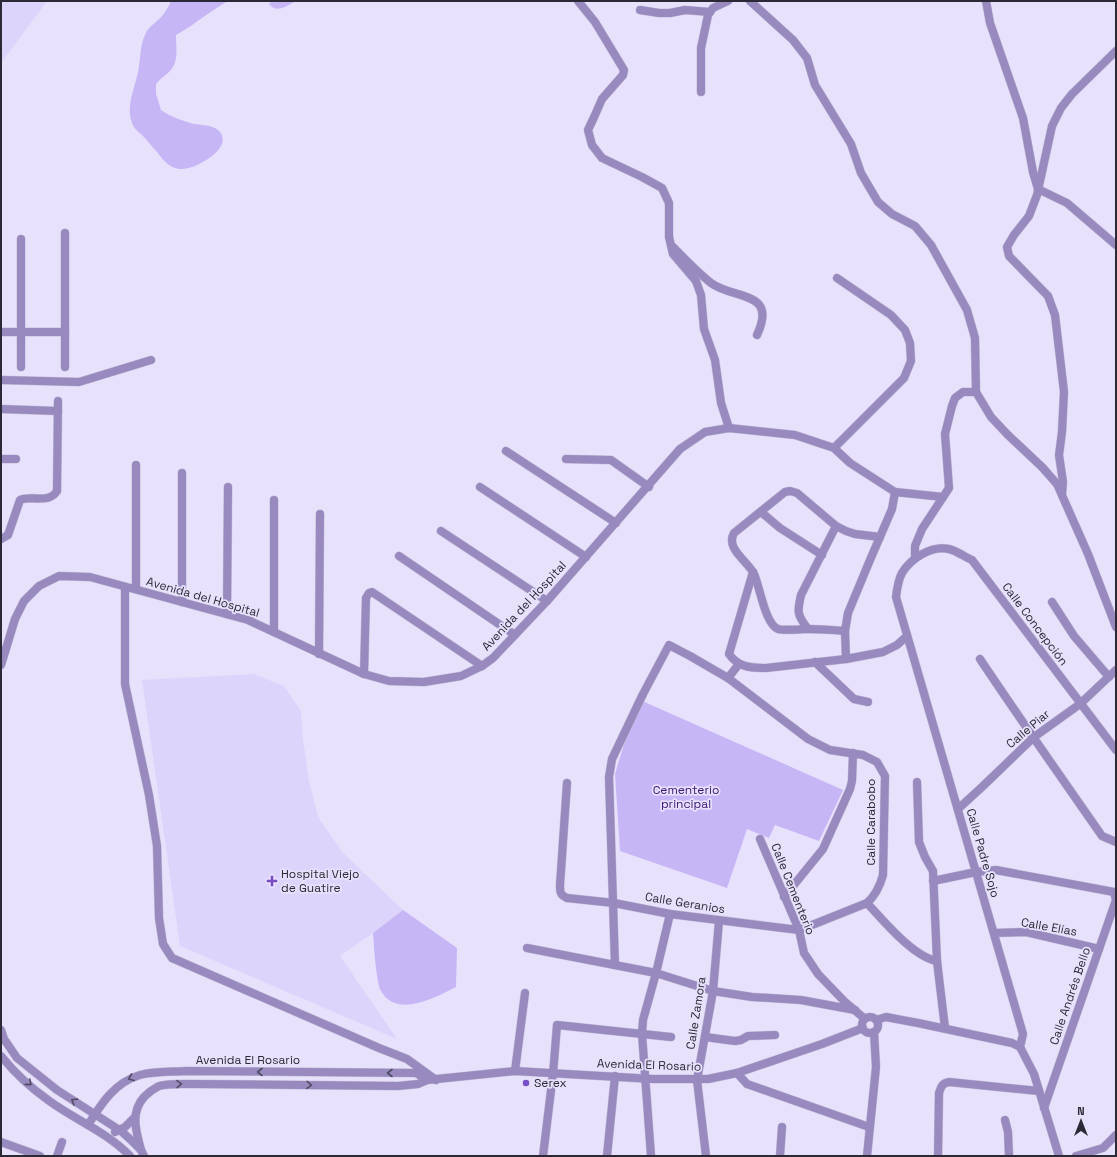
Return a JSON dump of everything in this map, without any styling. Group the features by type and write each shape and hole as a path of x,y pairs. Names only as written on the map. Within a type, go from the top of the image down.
{"street":[{"path":"578,1 595,22 624,70 623,75 602,99 588,130 592,145 602,158 662,188 669,203 669,237 674,254 696,281 702,295 704,329 715,360 720,403 729,428"},
{"path":"701,92 701,48 708,15 713,8 728,1"},
{"path":"750,1 793,40 807,58 815,86 851,144 861,173 878,202 892,214 915,226 931,245 967,310 975,338 976,392 990,417 1042,467 1057,484 1088,554 1116,627"},
{"path":"986,1 990,23 1023,118 1033,172 1038,189 1067,203 1116,245"},
{"path":"640,10 659,13 670,13 685,10 710,12"},
{"path":"1062,494 1063,482 1059,455 1064,392 1055,315 1048,296 1009,256 1007,247 1014,235 1029,216 1038,189 1052,126 1061,108 1072,94 1116,51"},
{"path":"65,233 65,367"},
{"path":"21,239 21,367"},
{"path":"671,245 712,283 722,288 747,296 758,302 763,313 761,325 757,335"},
{"path":"834,448 904,378 911,361 910,343 905,330 891,316 837,278"},
{"path":"1,332 65,332"},
{"path":"1,380 79,382 151,360"},
{"path":"915,558 915,546 922,529 949,488 945,434 952,406 956,398 962,392 976,392"},
{"path":"1,539 8,535 20,500 31,498 48,498 55,495 57,491 58,401"},
{"path":"1,409 58,412"},
{"name":"Avenida del Hospital","path":"1,665 15,619 24,602 39,586 59,576 90,577 248,620 364,674 389,681 424,682 461,676 482,666 493,658 515,636 649,487 680,449 705,432 729,428 795,435 834,448 850,463 895,492 943,497"},
{"path":"506,451 616,523"},
{"path":"1,458 16,459"},
{"path":"566,460 611,460 649,487"},
{"path":"136,465 136,590"},
{"path":"182,473 182,602"},
{"path":"227,614 228,486"},
{"path":"480,487 586,557"},
{"path":"845,631 778,629 771,625 753,572 737,554 732,542 732,537 734,533 785,492 794,492 836,526 850,532 880,537"},
{"path":"846,659 845,631 848,613 892,509 895,492"},
{"path":"274,500 274,632"},
{"path":"761,512 780,528 822,555"},
{"path":"319,654 320,514"},
{"path":"808,629 799,618 798,606 801,595 836,526"},
{"path":"441,531 547,602"},
{"name":"Calle Concepción","path":"915,558 933,549 949,549 972,560 1116,750"},
{"path":"399,556 515,636"},
{"name":"Calle Padre Sojo","path":"915,558 902,572 896,597 1023,1034 1020,1047"},
{"path":"753,572 729,654 739,664 766,668 846,659 883,652 897,645 907,636"},
{"path":"124,587 125,684 149,795 157,846 159,918 163,944 172,958 407,1059 436,1080"},
{"path":"364,674 366,598 369,593 372,592 482,666"},
{"path":"1052,602 1074,636 1109,677"},
{"name":"Calle Carabobo","path":"614,903 609,777 612,759 643,694 669,645 728,678 808,738 830,750 862,755 877,762 885,776 883,874 878,889 867,903"},
{"path":"980,660 1102,836 1116,842"},
{"path":"815,662 854,699 868,702"},
{"path":"728,678 739,664"},
{"name":"Calle Piar","path":"958,809 1034,737 1080,704 1116,670"},
{"path":"784,897 823,849 850,789 852,781 853,753"},
{"path":"917,782 919,842 933,871 937,961 945,1028"},
{"name":"Calle Geranios","path":"567,784 560,892 563,896 567,898 614,903 670,914 799,930"},
{"name":"Calle Cementerio","path":"760,839 799,930 804,953 818,974 865,1019"},
{"name":"Calle Andrés Bello","path":"976,872 996,870 1114,892 1116,900 1044,1108"},
{"path":"933,881 976,872"},
{"path":"614,903 616,965"},
{"path":"799,930 867,903 910,946 928,960 937,961"},
{"path":"650,1156 642,1034 643,1020 670,914"},
{"name":"Calle Zamora","path":"706,1156 697,1080 714,991 719,921"},
{"name":"Calle Elías","path":"994,933 1026,932 1099,949"},
{"path":"527,948 656,973 714,991 752,997 801,1000 855,1010"},
{"path":"515,1071 525,993"},
{"path":"876,1020 878,1027 874,1032 868,1033 862,1028 865,1019 871,1018 876,1020 886,1017 1012,1043 1020,1047 1034,1074 1058,1156"},
{"path":"543,1156 553,1074 557,1025 671,1037"},
{"name":"Avenida El Rosario","path":"119,1130 132,1122 140,1102 150,1091 159,1086 168,1084 408,1086 427,1080 515,1071 646,1079 697,1080 737,1074 862,1028"},
{"path":"1,1030 4,1039 17,1058 56,1090 119,1130 132,1140 142,1153"},
{"path":"867,1156 876,1067 874,1032"},
{"path":"705,1037 741,1040 748,1036 775,1035"},
{"path":"1,1056 10,1067 48,1100 112,1139 130,1156"},
{"name":"Avenida El Rosario","path":"88,1125 94,1114 107,1097 120,1084 141,1075 151,1073 186,1071 416,1073 427,1080"},
{"path":"737,1074 747,1084 870,1127"},
{"path":"607,1156 615,1076"},
{"path":"938,1156 939,1093 940,1087 944,1083 949,1082 1039,1091"},
{"path":"135,1117 135,1128 142,1153"},
{"path":"1005,1120 1009,1156"},
{"path":"780,1156 782,1127"},
{"path":"98,1131 107,1133 119,1130"},
{"path":"1076,1156 1103,1148 1116,1135"},
{"path":"1,1142 26,1154 40,1156"},
{"path":"57,1156 62,1142"}],"shaded area":[{"path":"1,1 47,1 1,63"},
{"name":"Hospital Viejo de Guatire","path":"254,674 284,686 301,711 309,781 318,817 343,853 403,910 340,956 397,1039 180,946 142,680"}],"green space":[{"path":"171,1 228,1 176,35 175,63 170,71 156,84 156,94 161,110 186,122 215,128 220,132 223,138 220,148 211,157 195,166 183,169 178,169 165,162 134,127 130,116 131,101 138,73 143,40 147,31 162,16"},
{"path":"272,1 296,1 278,9 269,4"},
{"name":"Cementerio principal","path":"640,700 843,790 819,841 775,825 769,838 747,829 727,888 620,851 615,774"},
{"path":"403,910 457,948 456,987 428,1000 406,1005 397,1004 388,999 381,991 377,972 373,933"}],"place":[{"name":"Hospital Viejo de Guatire","path":"272,881"},
{"name":"Serex","path":"526,1083"}]}
